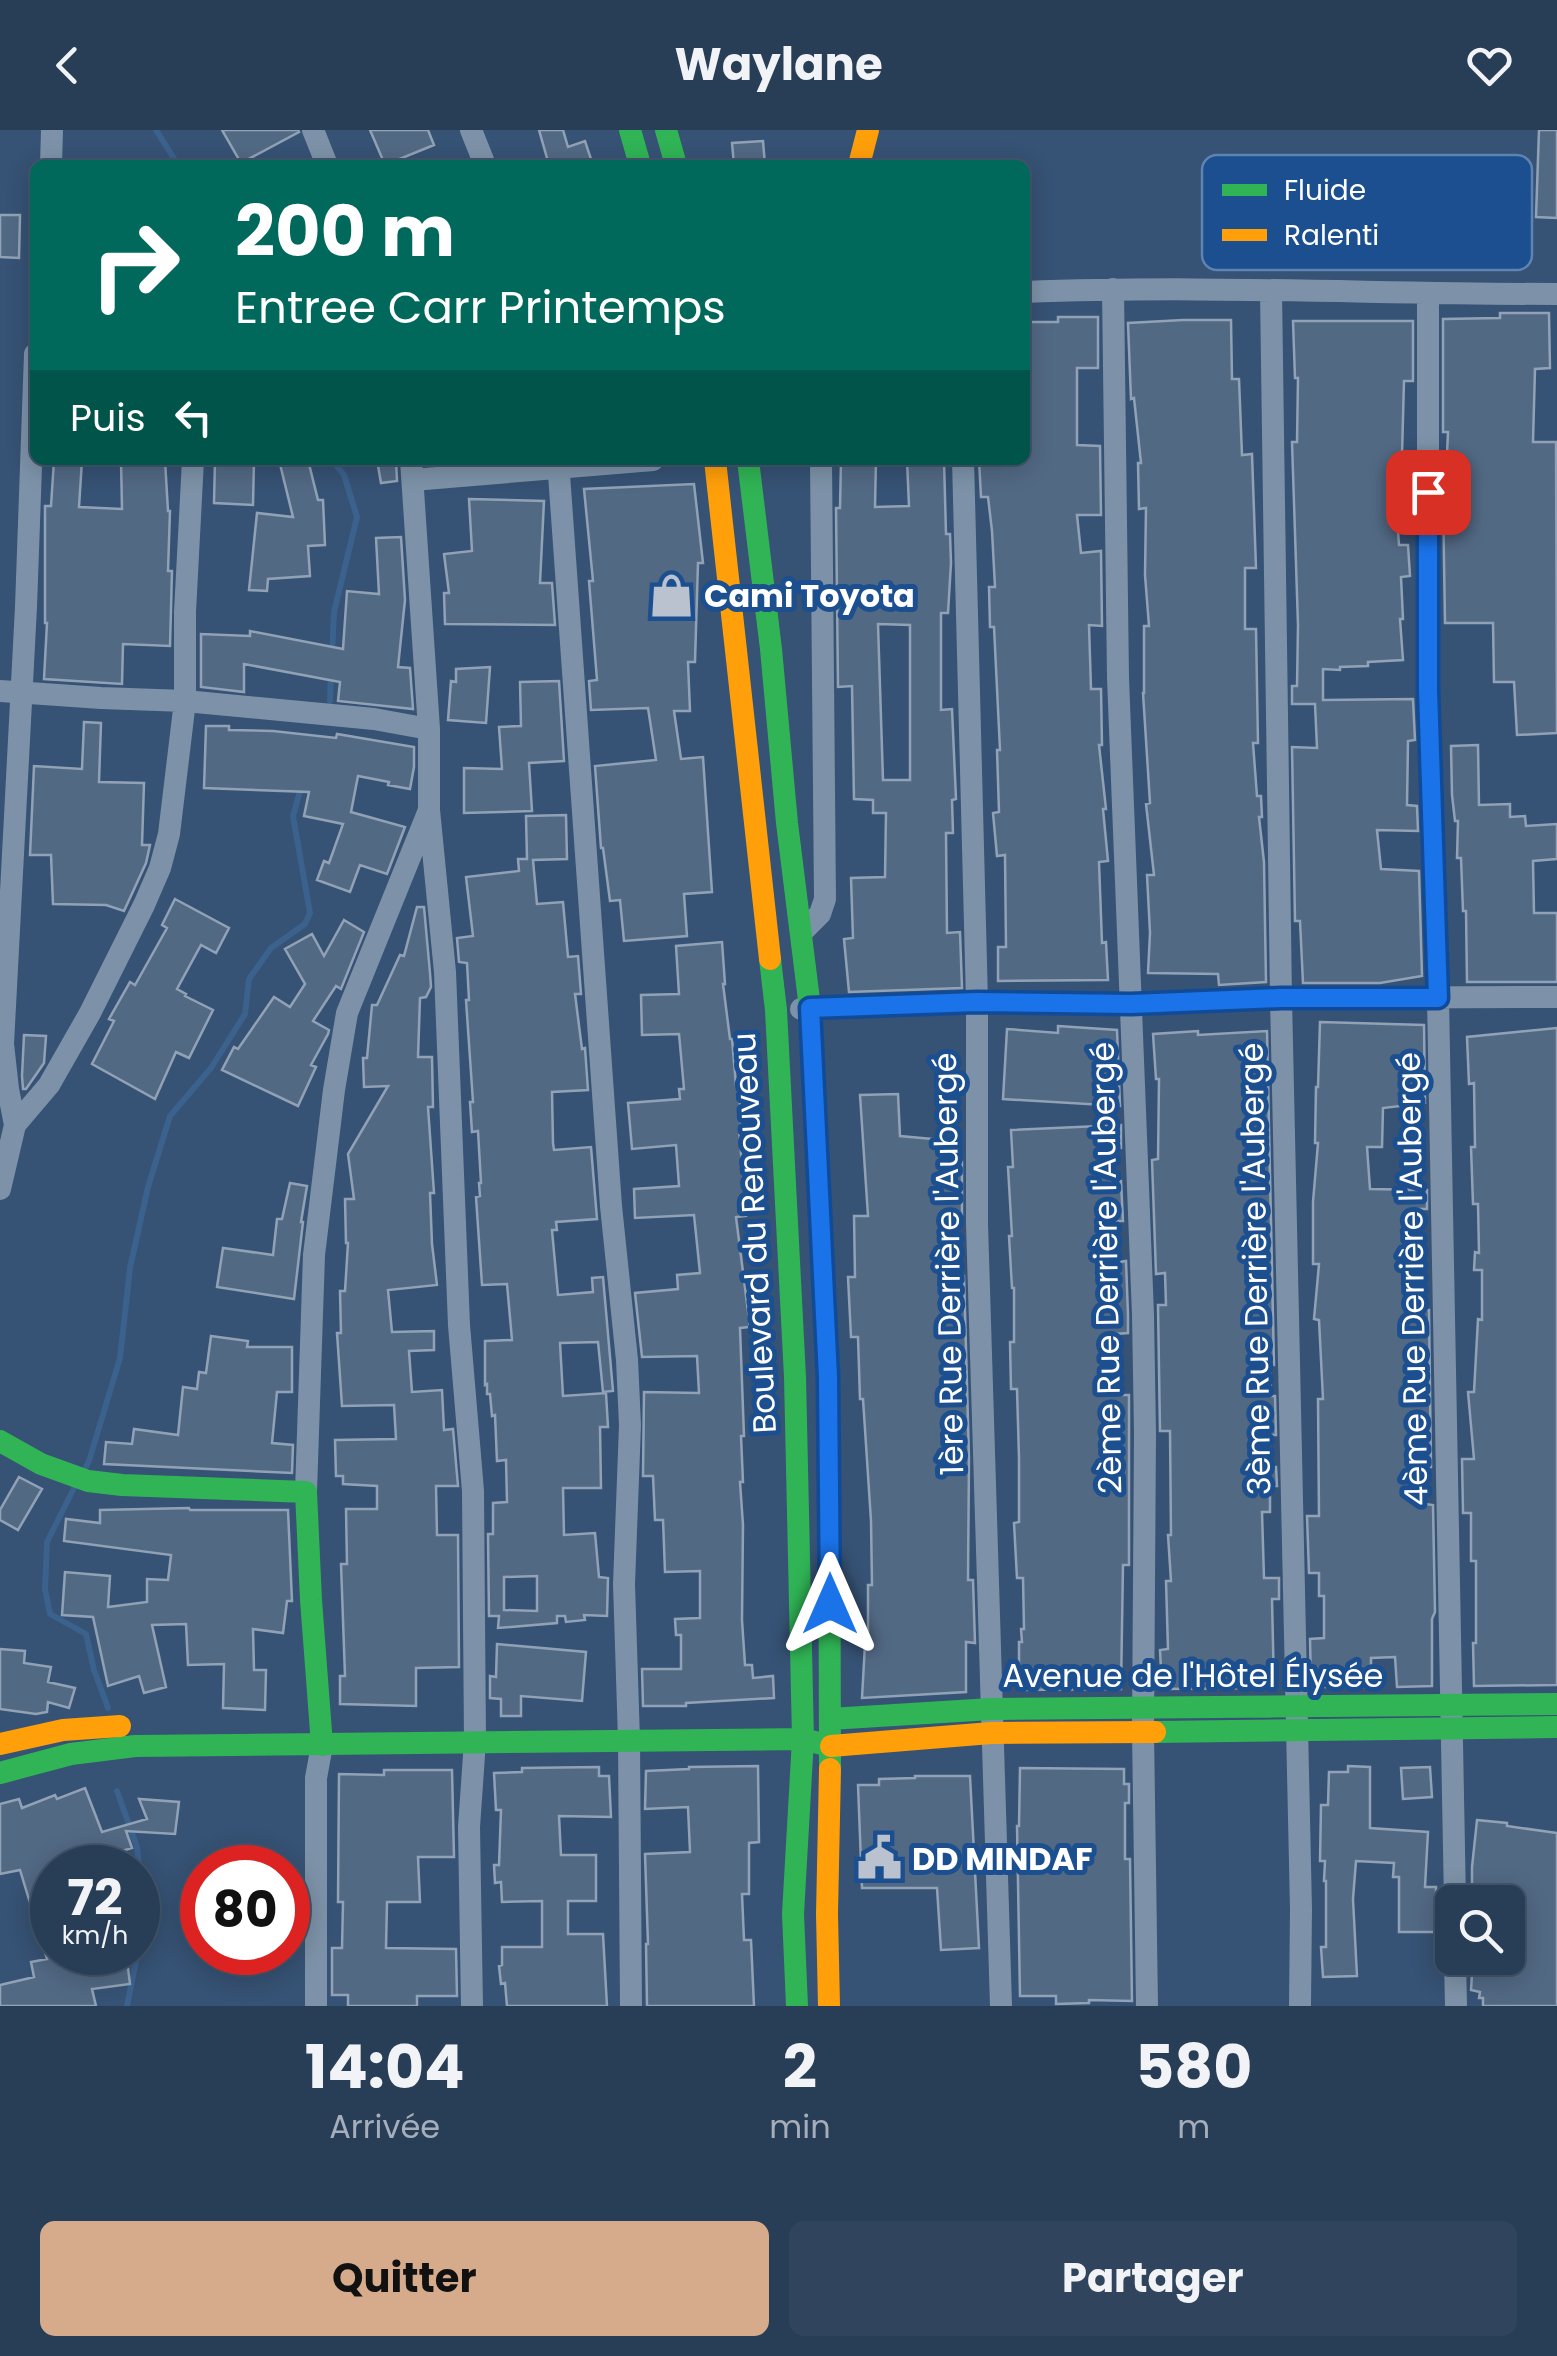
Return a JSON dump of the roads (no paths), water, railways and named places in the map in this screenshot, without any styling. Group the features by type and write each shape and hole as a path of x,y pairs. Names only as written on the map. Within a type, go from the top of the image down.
{"main road":[{"path":"630,130 639,160"},
{"path":"666,130 675,160"},
{"path":"860,160 868,130"},
{"name":"Boulevard du Renouveau","path":"716,465 776,1010 795,1411 802,1730 793,1914 797,2006"},
{"name":"Boulevard du Renouveau","path":"749,465 771,649 786,823 810,1008 829,1412 826,1914 829,2006"},
{"path":"795,1411 829,1412"},
{"path":"0,1441 22,1455 77,1478 122,1485 306,1492 322,1737"},
{"name":"Avenue de l'Hôtel Élysée","path":"802,1730 830,1720 992,1709 1142,1720 1297,1719 1453,1706 1557,1704"},
{"name":"Avenue de l'Hôtel Élysée","path":"1297,1719 1453,1730 1557,1727"},
{"name":"Avenue de l'Hôtel Élysée","path":"802,1730 830,1746 1142,1720"},
{"path":"0,1744 64,1730 149,1724 322,1737"},
{"path":"0,1773 71,1754 135,1746 475,1733 802,1730"},
{"path":"796,1978 828,1976"}],"street":[{"path":"51,160 52,130"},
{"path":"313,130 325,160"},
{"path":"471,130 483,160"},
{"path":"1030,292 1113,289 1557,294"},
{"name":"2ème Rue Derrière l'Aubergé","path":"1113,289 1118,678 1144,1374 1142,1720 1147,2006"},
{"name":"3ème Rue Derrière l'Aubergé","path":"1271,291 1300,2006"},
{"name":"4ème Rue Derrière l'Aubergé","path":"1428,294 1428,690 1438,998 1455,1885"},
{"path":"0,1189 15,1125 3,1044 11,691 30,424"},
{"path":"15,1125 49,1085 82,1027 160,868 169,834 185,702 193,465"},
{"path":"472,2006 469,1827 475,1733 473,1491 459,1325 445,972 429,810 429,730 412,470 534,465"},
{"path":"558,465 611,1206 627,1360 630,1425 624,1584 630,2006"},
{"path":"802,932 820,914 825,899 821,465"},
{"name":"1ère Rue Derrière l'Aubergé","path":"963,465 977,1002 977,1224 1001,2006"},
{"path":"11,691 374,719 429,730"},
{"path":"306,1492 314,1255 340,1052 348,1013 429,810"},
{"path":"776,1010 977,1002 1131,1004 1281,998 1557,997"},
{"path":"316,2006 316,1778 322,1737"},
{"path":"1455,1975 1456,2006"}],"waterway":[{"path":"156,130 175,160"},
{"path":"332,655 334,612 357,517 344,475 336,465"},
{"path":"330,701 331,672"},
{"path":"84,1471 120,1358 130,1268 148,1187 170,1116 211,1068 245,1014 249,979 271,948 305,924 310,913 293,816 302,784"},
{"path":"75,1486 47,1542 45,1589 50,1614 86,1634 108,1708"},
{"path":"117,1791 137,1847 145,1916 127,2006"}],"place":[{"name":"Cami Toyota","path":"671,595"},
{"name":"DD MINDAF","path":"879,1858"}]}
